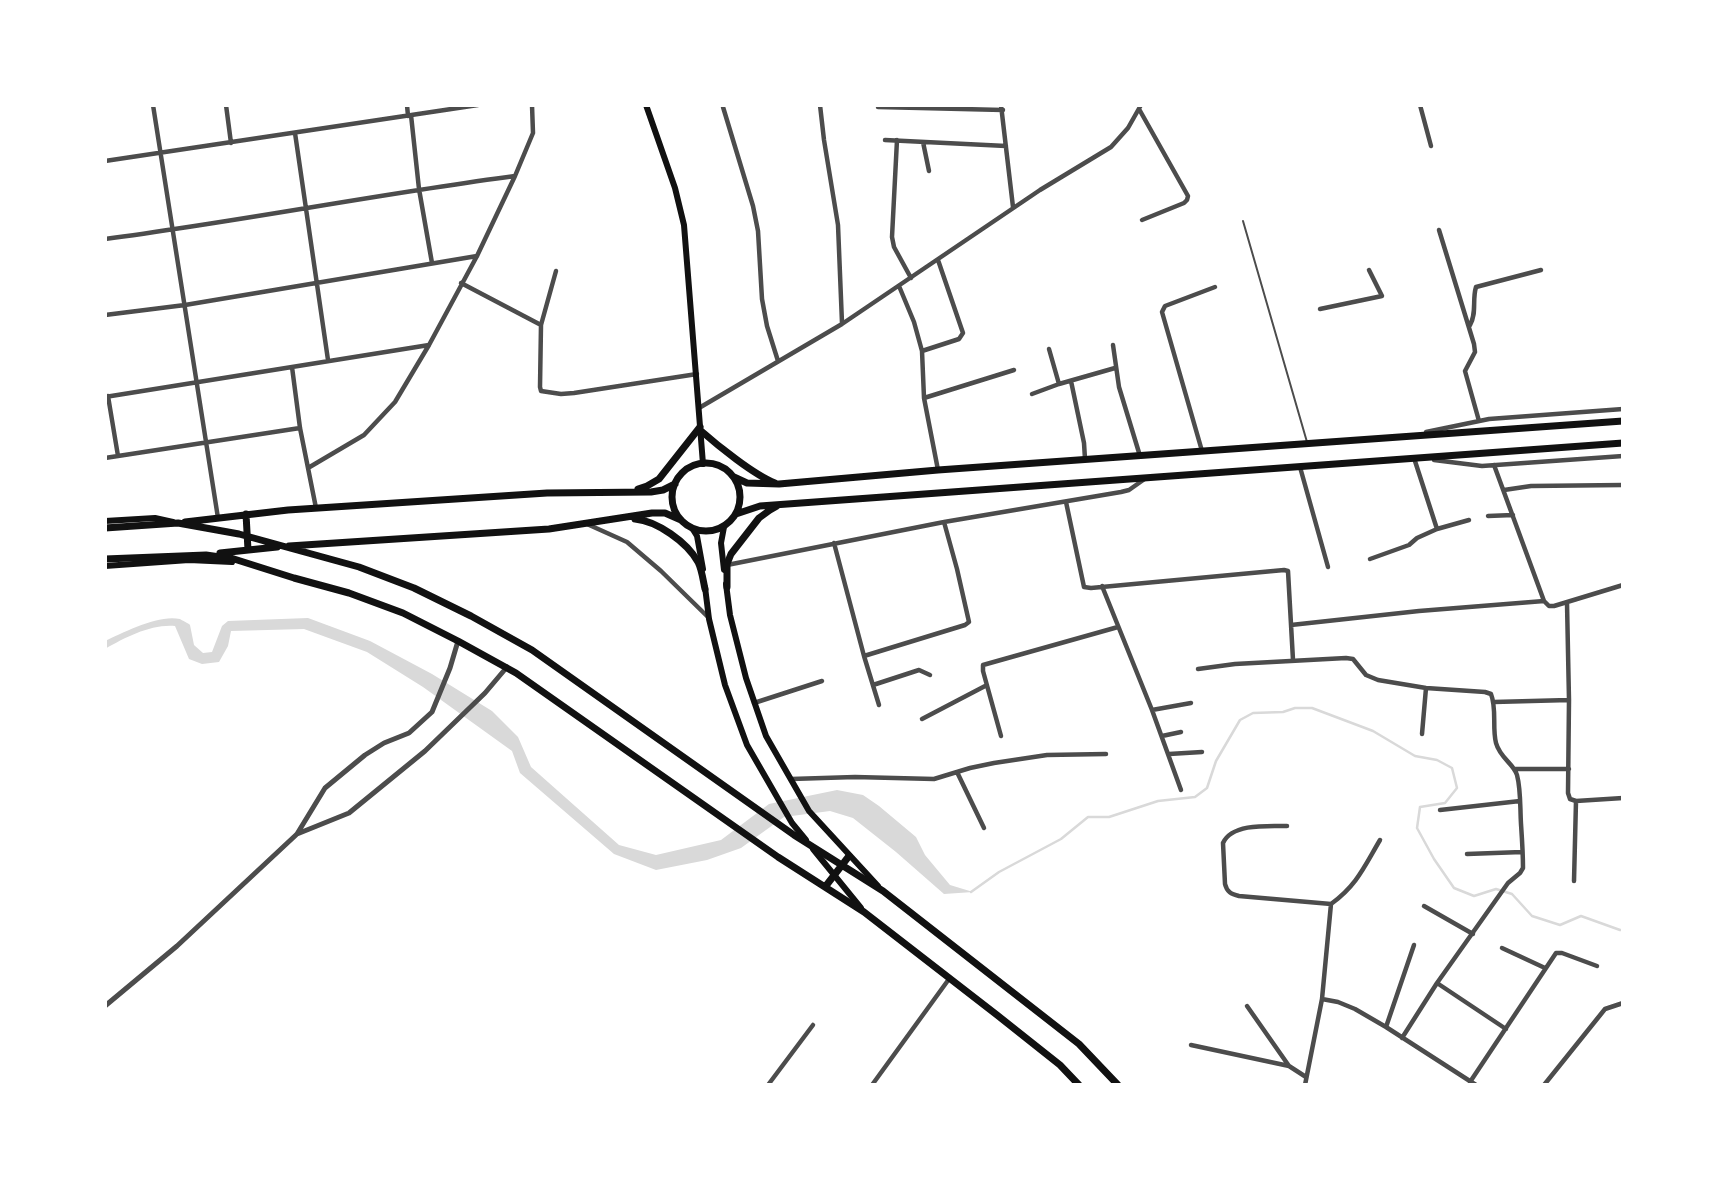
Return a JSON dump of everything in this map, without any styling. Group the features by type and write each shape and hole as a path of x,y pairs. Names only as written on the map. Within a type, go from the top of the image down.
{"highway":[{"path":"681,520 673,503 675,484 692,466 703,464 715,464 747,483 779,484 938,470 1623,421"},
{"path":"631,491 659,479 700,428 710,439 762,476 779,484"},
{"path":"736,514 760,506 782,504 1623,443"},
{"path":"105,559 206,555 549,528 652,513 665,513 692,528 713,531 724,527 736,514 741,498 734,477"},
{"path":"105,528 316,508 547,493 663,491 675,484"},
{"path":"727,587 727,565 731,554 759,518 782,504"},
{"path":"246,514 248,550"},
{"path":"617,518 643,520 670,533 697,560 705,589"},
{"path":"178,523 248,536 359,567 414,587 532,650 794,835 883,891 1079,1044 1118,1085"},
{"path":"189,561 206,555 234,559 349,593 403,613 507,667 778,858 864,912 1060,1065 1079,1085"},
{"path":"824,887 849,856"}],"main road":[{"path":"646,105 675,188 684,225 703,464"},
{"path":"105,521 155,518 178,523"},
{"path":"724,527 721,543 733,628 746,678 766,736 810,811 883,891"},
{"path":"692,528 700,546 709,618 725,685 747,745 792,823 864,912"},
{"path":"105,566 207,560 249,563"}],"street":[{"path":"153,105 218,518"},
{"path":"226,105 231,143"},
{"path":"407,105 432,263"},
{"path":"105,161 478,105"},
{"path":"308,468 364,435 395,402 477,256 514,176 533,133 532,105"},
{"path":"820,105 838,225 842,324"},
{"path":"1420,105 1431,146"},
{"path":"723,107 753,206 758,231 762,299 778,361"},
{"path":"877,107 1002,108 1013,207"},
{"path":"699,408 842,324 1013,207 1111,147 1128,128 1140,107"},
{"path":"1140,107 1188,196 1184,203 1142,220"},
{"path":"295,133 328,360"},
{"path":"886,140 1006,146"},
{"path":"897,141 892,237 898,256 911,278"},
{"path":"923,142 929,171"},
{"path":"105,239 514,176"},
{"path":"1439,230 1475,352 1465,371 1479,421"},
{"path":"105,315 185,305 477,256"},
{"path":"922,351 959,340 963,333 937,260"},
{"path":"1320,309 1382,296 1369,270"},
{"path":"1469,326 1474,315 1476,287 1541,270"},
{"path":"556,271 541,325 541,391 574,393 697,374"},
{"path":"461,284 541,325"},
{"path":"899,286 914,322 922,351 924,398 938,470"},
{"path":"1202,451 1162,308 1215,288"},
{"path":"118,456 107,397 429,345"},
{"path":"1113,345 1119,387 1140,456"},
{"path":"1049,349 1059,384"},
{"path":"292,367 300,428 316,508"},
{"path":"1032,394 1115,368"},
{"path":"924,398 1014,370"},
{"path":"1071,381 1085,460"},
{"path":"1402,437 1479,421 1623,408"},
{"path":"105,458 300,428"},
{"path":"1437,529 1417,458 1482,466 1623,456"},
{"path":"1494,465 1544,601 1549,606 1554,607 1623,585"},
{"path":"1300,467 1328,567"},
{"path":"727,565 944,522 1129,490 1146,478"},
{"path":"1504,490 1531,486 1623,485"},
{"path":"1066,502 1084,587 1287,571 1293,660"},
{"path":"1488,516 1513,515"},
{"path":"1370,559 1409,545 1417,538 1437,529 1469,520"},
{"path":"864,656 969,622 944,522"},
{"path":"585,523 627,542 709,618"},
{"path":"834,543 879,705"},
{"path":"1102,586 1181,790"},
{"path":"1291,625 1544,601"},
{"path":"1567,603 1568,793 1570,799 1576,801 1623,798"},
{"path":"1001,736 983,671 984,665 1118,627"},
{"path":"105,1006 177,946 298,834 325,788 365,755 384,743 409,733 432,712 458,640"},
{"path":"1198,669 1293,660 1353,659 1366,675 1378,680 1492,694 1496,743 1502,756 1517,774 1522,868 1508,883 1402,1038"},
{"path":"298,834 349,813 425,751 485,693 507,667"},
{"path":"873,685 919,670 930,675"},
{"path":"754,703 822,681"},
{"path":"922,719 987,685"},
{"path":"1422,734 1426,688"},
{"path":"1494,702 1569,700"},
{"path":"1152,710 1191,704"},
{"path":"1162,736 1181,732"},
{"path":"1169,754 1202,752"},
{"path":"793,783 855,777 931,780 994,763 1047,755 1106,754"},
{"path":"1515,769 1569,769"},
{"path":"957,772 984,828"},
{"path":"1440,810 1520,801"},
{"path":"1574,881 1576,801"},
{"path":"1287,826 1251,828 1230,833 1226,837 1223,843 1226,889 1239,896 1331,904 1357,880 1380,840"},
{"path":"1467,855 1522,852"},
{"path":"1305,1085 1322,999 1331,904"},
{"path":"1424,906 1473,934"},
{"path":"1386,1027 1414,945"},
{"path":"1502,948 1545,968"},
{"path":"1322,999 1355,1009 1473,1083 1556,953 1597,966"},
{"path":"872,1085 950,978"},
{"path":"1437,984 1506,1029"},
{"path":"1544,1085 1605,1009 1623,1003"},
{"path":"1247,1006 1289,1066 1307,1078"},
{"path":"768,1085 813,1025"},
{"path":"1191,1045 1289,1066"}],"lane":[{"path":"1243,221 1308,444"}],"shaded area":[{"path":"308,618 370,641 432,674 492,711 518,737 531,767 619,845 656,855 721,840 769,804 837,790 863,795 879,806 916,837 925,855 950,885 973,892 944,894 853,818 830,811 784,817 741,848 707,860 656,870 614,854 520,773 512,751 423,687 367,652 304,629 231,631 228,646 219,662 202,664 189,659 175,626 148,629 105,649 105,641 162,619 180,619 190,624 194,645 203,653 212,652 222,626 228,621"}],"waterway":[{"path":"971,892 999,872 1061,839 1088,817 1109,817 1158,801 1195,797 1207,788 1216,761 1240,720 1253,713 1312,708 1373,731 1415,756 1437,760 1452,768 1457,788 1445,803 1420,807 1417,828 1454,888 1474,896 1496,889 1512,894 1532,916 1560,925 1581,916 1623,930"}]}
